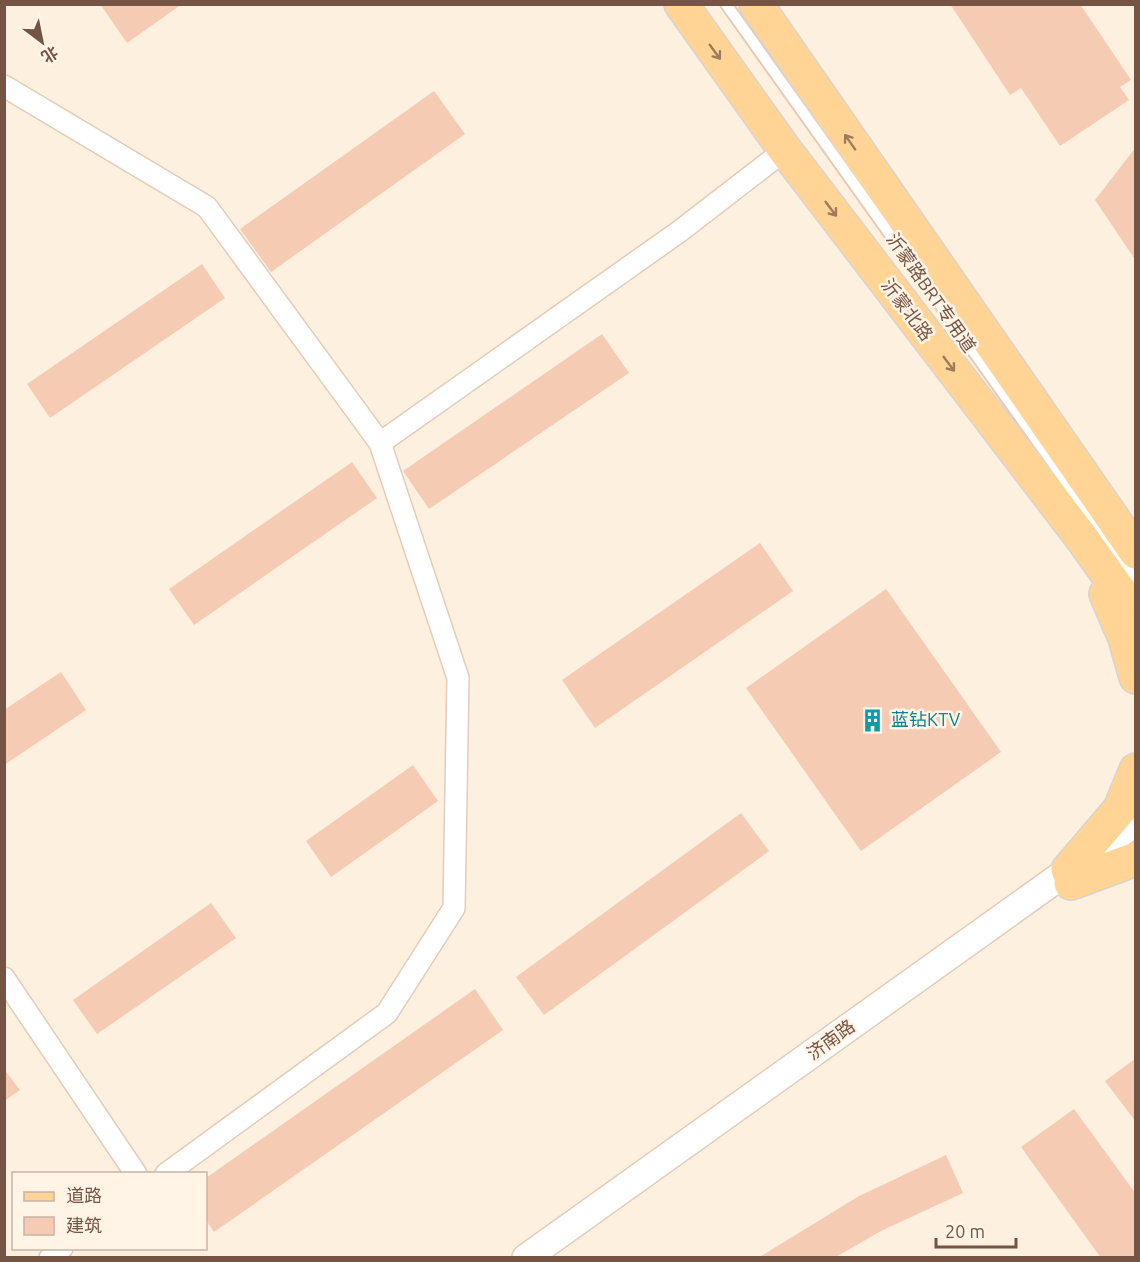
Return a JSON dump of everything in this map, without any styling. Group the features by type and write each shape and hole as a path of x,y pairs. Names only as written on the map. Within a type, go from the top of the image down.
{"main road":[{"name":"沂蒙北路","path":"681,4 785,150 1081,537 1136,614"},
{"path":"756,4 1136,552"},
{"path":"1111,518 1136,540"},
{"path":"1081,537 1125,638 1136,677"},
{"path":"1070,877 1120,809 1136,770"},
{"path":"1070,877 1136,859"}],"street":[{"path":"4,86 207,207 380,443 458,678 454,908 387,1013 167,1172"},
{"path":"380,443 680,231 785,150"},
{"name":"济南路","path":"548,1257 1070,877 1136,822"},
{"name":"济南路","path":"526,1257 1070,877 1136,838"},
{"path":"4,978 135,1172"}],"lane":[{"name":"沂蒙路BRT专用道","path":"726,4 1136,580"}],"building":[{"path":"100,4 182,4 127,43"},
{"path":"950,4 1080,4 1131,80 1120,87 1129,100 1060,146 1021,88 1010,95"},
{"path":"434,91 465,134 271,272 240,229"},
{"path":"1136,147 1136,261 1095,200"},
{"path":"202,264 225,298 50,418 27,384"},
{"path":"602,334 629,373 429,509 403,471"},
{"path":"352,462 377,498 194,625 169,589"},
{"path":"760,543 793,591 595,728 562,680"},
{"name":"蓝钻KTV","path":"886,589 1001,752 861,851 746,688"},
{"path":"61,672 86,710 4,765 4,710"},
{"path":"413,765 438,801 331,877 306,841"},
{"path":"741,813 769,851 544,1015 516,977"},
{"path":"211,903 236,938 97,1034 73,1000"},
{"path":"475,989 503,1030 214,1232 207,1222 207,1177"},
{"path":"1136,1058 1136,1122 1105,1081"},
{"path":"4,1069 20,1090 4,1101"},
{"path":"1074,1109 1136,1194 1136,1258 1101,1258 1021,1147"},
{"path":"946,1155 963,1193 881,1231 834,1258 758,1258 859,1196"}],"place":[{"name":"蓝钻KTV","path":"873,720"}]}
